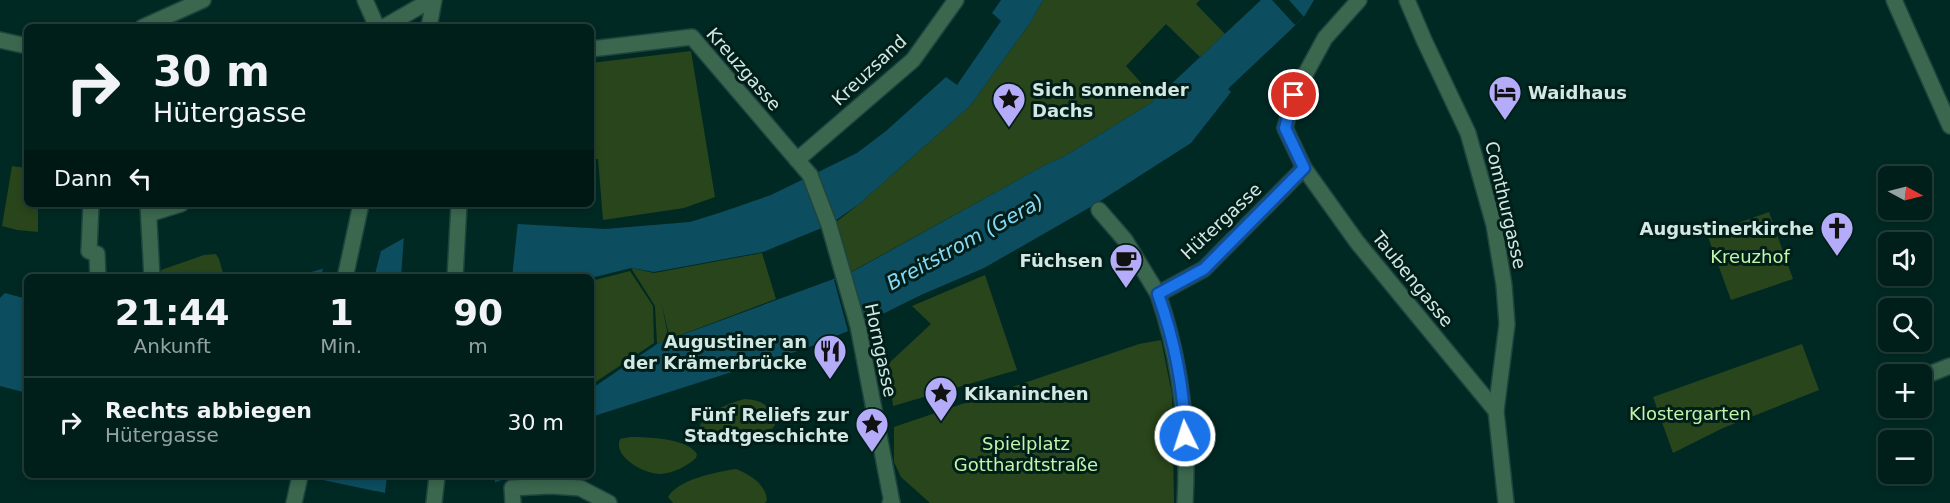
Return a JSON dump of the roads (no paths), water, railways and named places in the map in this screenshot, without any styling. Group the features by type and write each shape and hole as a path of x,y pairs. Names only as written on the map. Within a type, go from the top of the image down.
{"street":[{"path":"150,24 202,0"},
{"path":"365,0 376,24"},
{"path":"389,24 433,0"},
{"path":"429,24 433,0"},
{"name":"Kreuzsand","path":"797,160 913,60 956,0"},
{"name":"Taubengasse","path":"1359,0 1325,38 1294,95 1285,128 1304,168 1357,242 1496,411"},
{"name":"Comthurgasse","path":"1407,0 1468,133 1494,225 1504,285 1507,324 1496,411 1506,503"},
{"path":"1894,0 1950,126"},
{"name":"Kreuzgasse","path":"594,49 692,37 810,175"},
{"path":"0,40 24,45"},
{"name":"Hütergasse","path":"1158,294 1204,269 1304,168"},
{"name":"Horngasse","path":"810,175 829,225 858,326 891,503"},
{"path":"91,207 89,251 97,254 98,274"},
{"path":"346,274 360,207"},
{"path":"455,274 459,207"},
{"path":"148,209 152,274"},
{"path":"1099,210 1125,240 1158,294 1170,328 1185,414 1185,503"},
{"path":"1932,373 1950,366"},
{"path":"294,503 300,478"},
{"path":"434,503 437,478"},
{"path":"569,478 580,488 609,503"},
{"path":"513,503 512,488 551,486 580,488"}],"water":[{"path":"1001,0 1043,0 1030,23 970,106 859,204 829,225 763,252 654,272 631,268 594,277 594,274 305,274 381,251 404,238 518,224 605,229 690,222 771,195 857,153 886,131 946,77 957,85 1001,21 992,13"},
{"name":"Breitstrom (Gera)","path":"1261,0 1314,0 1304,17 1228,89 1231,92 1191,143 1094,205 984,268 921,295 848,331 807,348 594,416 594,387 657,344 850,273 1065,156 1151,103"},
{"path":"5,293 24,298 24,392 0,386 0,298"},
{"path":"313,478 507,478 482,487 408,498"}],"place":[{"name":"Waidhaus","path":"1505,121"},
{"name":"Sich sonnender Dachs","path":"1009,128"},
{"name":"Augustinerkirche","path":"1837,257"},
{"name":"Füchsen","path":"1126,289"},
{"name":"Augustiner an der Krämerbrücke","path":"830,380"},
{"name":"Kikaninchen","path":"941,422"},
{"name":"Fünf Reliefs zur Stadtgeschichte","path":"872,453"}],"park label":[{"name":"Kreuzhof","path":"1750,256"},
{"name":"Klostergarten","path":"1690,413"},
{"name":"Spielplatz Gotthardtstraße","path":"1026,453"}]}
